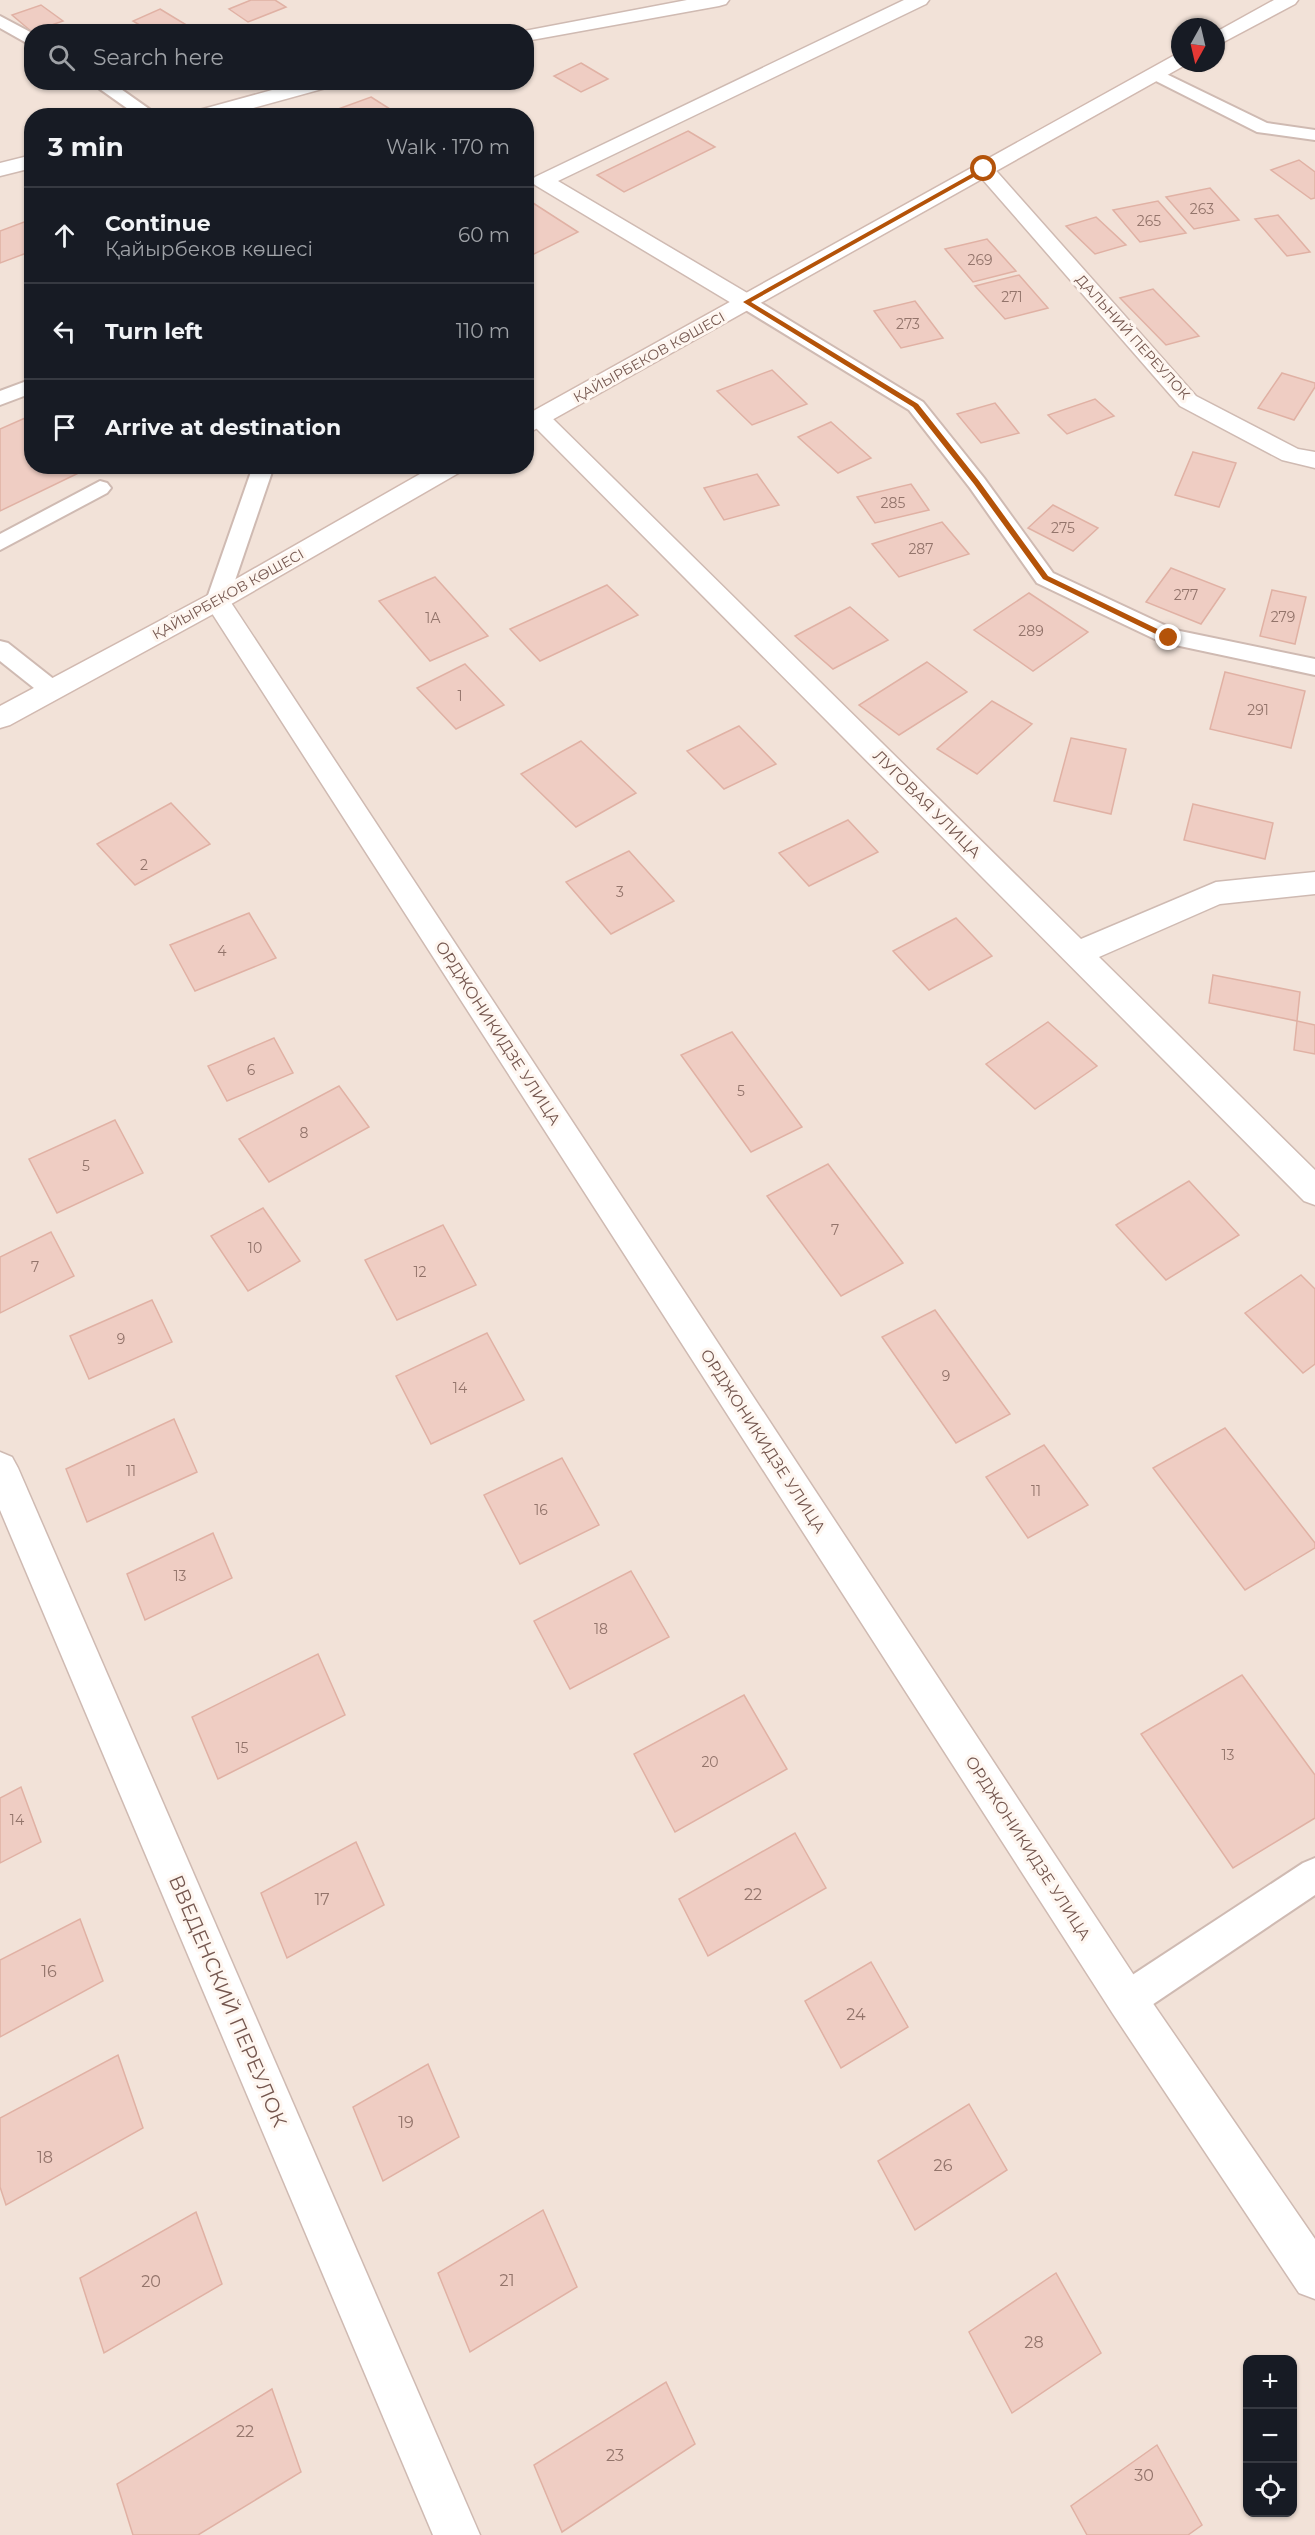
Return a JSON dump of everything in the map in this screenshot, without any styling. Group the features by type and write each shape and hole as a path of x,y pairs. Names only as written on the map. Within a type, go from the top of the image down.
{"street":[{"path":"534,34 719,0"},
{"path":"746,302 542,182 919,0"},
{"path":"1225,35 1288,0"},
{"name":"ҚАЙЫРБЕКОВ КӨШЕСІ","path":"534,417 1171,65"},
{"path":"229,108 296,90"},
{"path":"0,170 24,163"},
{"name":"ДАЛЬНИЙ ПЕРЕУЛОК","path":"984,169 1188,401 1291,455 1315,460"},
{"name":"ЛУГОВАЯ УЛИЦА","path":"534,422 1077,954 1315,1191"},
{"name":"ҚАЙЫРБЕКОВ КӨШЕСІ","path":"0,718 217,601 439,474"},
{"name":"ОРДЖОНИКИДЗЕ УЛИЦА","path":"217,601 1127,2000 1315,2277"},
{"path":"1077,954 1216,893 1315,883"},
{"name":"ВВЕДЕНСКИЙ ПЕРЕУЛОК","path":"0,1468 457,2535"}],"lane":[{"path":"0,21 24,36"},
{"path":"1156,74 1263,128 1315,135"},
{"path":"111,90 139,108"},
{"path":"746,302 916,406 977,483 1045,578 1169,638 1315,667"},
{"path":"0,399 24,389"},
{"path":"217,601 261,474"},
{"path":"0,543 100,488"},
{"path":"0,649 52,690"},
{"path":"1127,2000 1315,1875"}],"shaded area":[{"path":"0,0 1315,0 1315,2535 0,2535"}],"building":[{"path":"251,0 275,0 286,7 248,22 229,9"},
{"path":"41,5 63,21 55,24 24,25 12,15"},
{"path":"160,9 185,24 138,24 133,21"},
{"path":"581,63 608,79 581,92 554,76"},
{"path":"371,97 388,108 341,108"},
{"path":"688,131 715,147 624,192 597,175"},
{"path":"1299,160 1315,172 1315,198 1311,199 1271,170"},
{"path":"1210,188 1239,220 1194,229 1166,197"},
{"path":"1158,201 1186,233 1140,242 1113,210"},
{"path":"534,204 578,232 534,254"},
{"path":"1278,215 1310,252 1287,256 1255,219"},
{"path":"1096,217 1126,245 1095,254 1066,226"},
{"path":"24,222 24,254 0,263 0,231"},
{"path":"987,239 1016,271 973,282 945,249"},
{"path":"1019,275 1048,308 1005,319 975,286"},
{"path":"1153,289 1199,336 1166,345 1120,298"},
{"path":"915,301 943,338 901,348 874,311"},
{"path":"772,370 807,404 752,425 717,391"},
{"path":"1282,373 1315,383 1315,387 1294,420 1258,408"},
{"path":"1095,399 1114,416 1067,434 1048,415"},
{"path":"995,403 1019,433 981,443 957,414"},
{"path":"24,418 24,474 76,474 0,511 0,429"},
{"path":"831,422 871,458 838,473 798,437"},
{"path":"1193,452 1236,463 1219,507 1175,495"},
{"path":"757,474 779,505 724,520 704,488"},
{"path":"911,484 929,510 875,523 857,497"},
{"path":"1053,505 1098,528 1073,551 1028,528"},
{"path":"942,522 969,554 899,577 872,544"},
{"path":"1171,568 1225,589 1201,624 1146,602"},
{"path":"435,577 488,636 430,661 379,601"},
{"path":"607,585 638,615 540,661 510,629"},
{"path":"1272,590 1306,597 1295,644 1260,636"},
{"path":"1029,593 1088,632 1033,671 974,630"},
{"path":"850,607 888,640 833,669 795,636"},
{"path":"927,662 967,692 899,735 859,705"},
{"path":"465,664 504,705 456,729 417,688"},
{"path":"1225,672 1305,691 1291,748 1210,729"},
{"path":"992,701 1032,724 977,774 937,749"},
{"path":"739,726 776,764 724,789 687,751"},
{"path":"1071,738 1126,749 1111,814 1054,801"},
{"path":"581,741 636,793 576,827 521,774"},
{"path":"171,803 210,844 135,885 97,844"},
{"path":"1193,804 1273,823 1265,859 1184,840"},
{"path":"848,820 878,852 809,886 779,853"},
{"path":"629,851 674,901 611,934 566,882"},
{"path":"249,913 276,958 195,991 170,945"},
{"path":"956,918 992,956 929,990 893,951"},
{"path":"1213,975 1300,992 1297,1021 1209,1003"},
{"path":"1297,1021 1315,1025 1315,1054 1294,1050"},
{"path":"1048,1022 1097,1066 1035,1109 986,1064"},
{"path":"732,1032 802,1127 751,1152 681,1055"},
{"path":"274,1038 293,1073 227,1101 208,1066"},
{"path":"339,1086 369,1127 269,1182 239,1139"},
{"path":"115,1120 143,1173 57,1213 29,1159"},
{"path":"828,1164 903,1263 841,1296 767,1196"},
{"path":"1189,1181 1239,1235 1166,1280 1116,1225"},
{"path":"263,1208 300,1261 248,1291 211,1236"},
{"path":"443,1225 476,1285 397,1320 365,1260"},
{"path":"51,1232 74,1276 0,1313 0,1257"},
{"path":"1301,1275 1315,1289 1315,1364 1303,1373 1245,1313"},
{"path":"152,1300 172,1342 89,1379 70,1336"},
{"path":"935,1310 1010,1414 956,1443 882,1337"},
{"path":"487,1333 524,1400 431,1444 396,1376"},
{"path":"174,1419 197,1472 87,1522 66,1469"},
{"path":"1225,1428 1315,1543 1315,1548 1245,1590 1153,1468"},
{"path":"1044,1445 1088,1505 1028,1538 986,1477"},
{"path":"562,1458 599,1525 520,1564 484,1495"},
{"path":"213,1533 232,1578 145,1620 127,1574"},
{"path":"631,1571 669,1637 570,1689 534,1621"},
{"path":"318,1654 345,1715 218,1779 192,1717"},
{"path":"1242,1675 1315,1775 1315,1818 1233,1868 1141,1734"},
{"path":"744,1695 787,1769 675,1832 634,1754"},
{"path":"21,1787 41,1842 0,1863 0,1798"},
{"path":"795,1833 826,1888 708,1956 679,1899"},
{"path":"356,1842 384,1905 287,1958 261,1893"},
{"path":"80,1919 103,1981 0,2037 0,1960"},
{"path":"871,1962 908,2027 841,2068 805,2001"},
{"path":"118,2055 143,2128 6,2205 0,2187 0,2118"},
{"path":"428,2064 459,2137 383,2181 353,2107"},
{"path":"969,2104 1007,2170 915,2230 878,2161"},
{"path":"543,2210 577,2287 470,2352 438,2273"},
{"path":"196,2212 222,2284 104,2353 80,2278"},
{"path":"1056,2273 1101,2353 1012,2413 969,2332"},
{"path":"666,2382 695,2444 562,2532 534,2465"},
{"path":"272,2389 301,2472 198,2535 133,2535 117,2484"},
{"path":"1157,2445 1202,2525 1188,2535 1087,2535 1071,2506"}],"route":[{"path":"984,169 746,302 916,406 977,483 1045,578 1169,638"}]}
